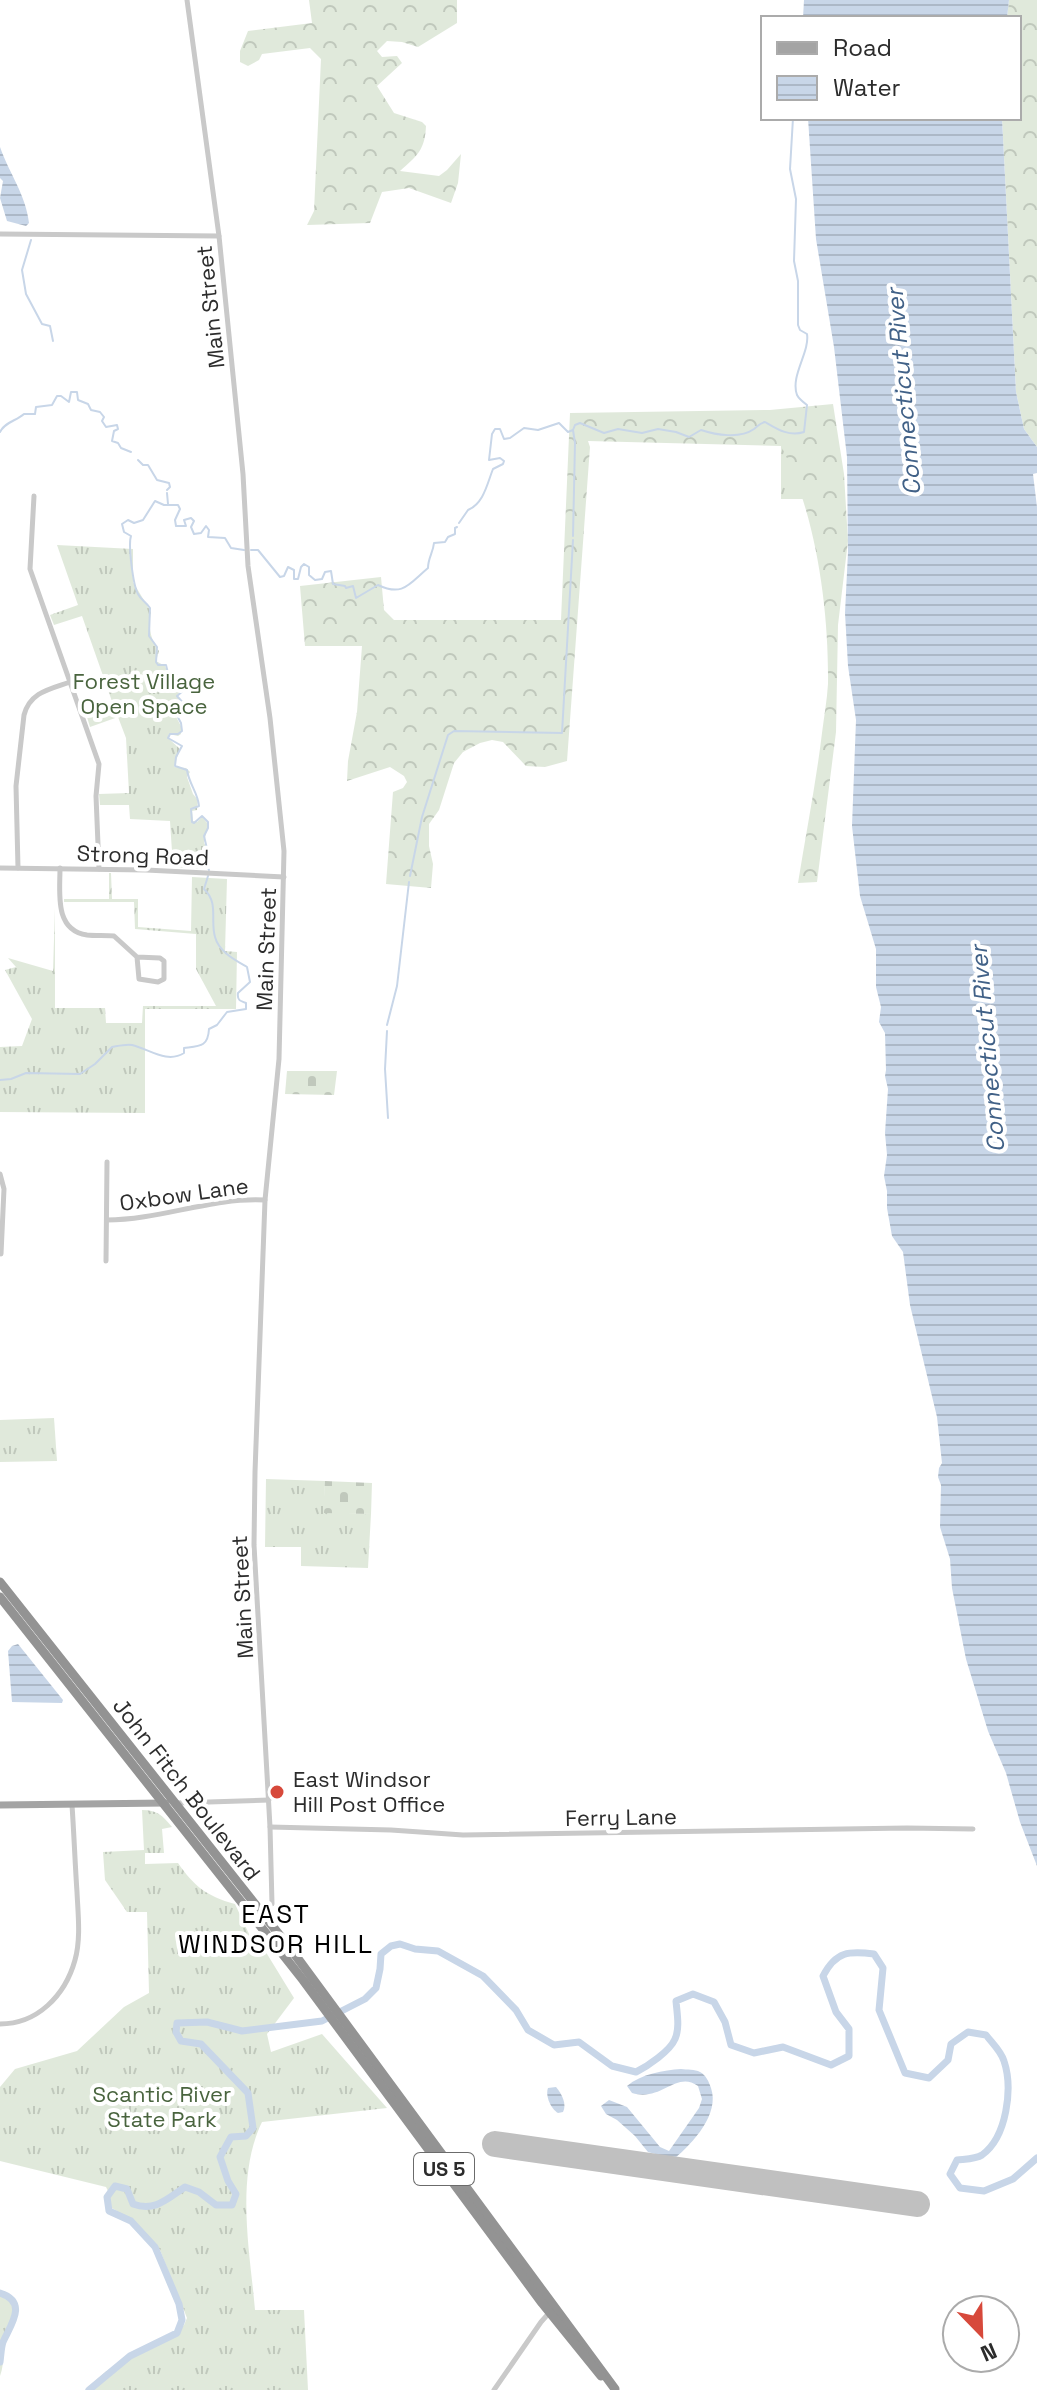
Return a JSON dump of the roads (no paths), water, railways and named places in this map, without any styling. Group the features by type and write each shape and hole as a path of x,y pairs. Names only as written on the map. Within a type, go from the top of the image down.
{"highway":[{"name":"John Fitch Boulevard","path":"0,1582 328,2005 581,2348 616,2390"},
{"name":"John Fitch Boulevard","path":"0,1597 171,1803"}],"main road":[{"path":"0,1805 171,1803"}],"street":[{"name":"Main Street","path":"187,0 219,236 242,463 246,549 280,796 284,877 278,1082 265,1200 254,1545 272,1904"},
{"path":"0,234 219,236"},
{"path":"34,496 30,569 99,764 96,796 99,869"},
{"path":"18,868 16,786 26,707 40,692 70,682"},
{"name":"Strong Road","path":"0,868 284,877"},
{"path":"60,868 60,906 65,922 80,933 114,936 137,957 160,958 164,961 164,979 158,982 139,979 137,957"},
{"path":"106,1261 107,1162"},
{"path":"0,1174 4,1189 1,1254"},
{"name":"Oxbow Lane","path":"107,1220 137,1218 230,1201 265,1200"},
{"path":"171,1803 269,1800"},
{"path":"0,2024 29,2020 41,2013 62,1987 76,1960 78,1911 72,1805"},
{"name":"Ferry Lane","path":"270,1827 463,1835 973,1829"},
{"path":"494,2390 541,2322 553,2310"}],"water":[{"path":"804,0 1009,0 1007,16 803,16"},
{"name":"Connecticut River","path":"808,120 1002,120 1016,392 1024,429 1037,447 1037,473 1033,474 1037,507 1037,1866 1006,1773 988,1731 966,1659 952,1588 950,1559 940,1527 941,1485 938,1477 942,1463 937,1417 910,1305 903,1252 892,1236 887,1208 884,1176 888,1089 885,1033 879,1022 881,1007 876,987 876,949 860,896 852,826 856,720 848,666 845,613 847,457 834,347 816,239"},
{"path":"0,147 24,203 29,223 26,226 7,221 0,198 3,181 0,178"},
{"path":"18,1644 63,1700 62,1703 12,1702 8,1651"},
{"path":"681,2069 696,2070 704,2075 713,2098 703,2127 674,2159 648,2152 601,2106 609,2100 627,2107 660,2147 669,2151 699,2108 702,2099 698,2086 683,2082 643,2095 632,2093 627,2086 646,2076"},
{"path":"556,2087 564,2106 563,2112 558,2113 547,2095 548,2088"}],"waterway":[{"path":"459,523 481,498 493,469 503,464 500,458 489,460 495,429 500,429 504,439 524,428 538,430 559,423 568,432 580,423 604,433 618,429 642,433 658,429 689,437 701,430 721,435 742,434 765,422 788,433 804,432 807,405 798,396 796,380 807,334 798,325 798,281 794,261 796,199 790,169 793,120"},
{"path":"31,240 22,270 26,294 42,324 50,326 53,341"},
{"path":"0,432 24,414 35,414 36,407 52,405 57,396 69,402 71,392 77,392 78,400 88,404 91,410 100,412 106,427 117,425 112,441 131,452"},
{"path":"573,430 573,536"},
{"path":"138,460 148,465 157,480 169,483 167,490"},
{"path":"167,493 168,504"},
{"path":"209,870 205,863 208,853 204,836 208,822 202,816 192,822 191,809 199,806 198,801 187,770 175,766 182,746 168,738 170,734 182,731 175,712 185,705 177,696 185,686 176,674 168,673 166,665 156,662 157,647 149,636 150,608 136,589 131,536 124,532 122,524 128,520 134,523 143,520 155,501 178,505 176,526 186,526 184,520 191,518 194,534 201,533 206,526 208,537 225,538 231,548 244,550"},
{"path":"251,550 258,550 280,577 284,576 288,567 294,570 294,579 298,579 304,564 309,567 309,575 315,580 322,579 325,572 331,571 333,584 346,588 353,586 356,598 378,585 394,590 410,584 428,568 434,543 445,542 455,534 457,527"},
{"path":"410,876 422,817 448,735 454,731 562,733 573,540"},
{"path":"0,1080 26,1073 80,1074 112,1047 122,1045 132,1045 165,1056 178,1056 184,1053 184,1048 205,1042 209,1029 217,1025 227,1012 246,1009 246,1003 239,1000 238,993 250,982 247,967 228,955 217,942 211,900 204,889 208,876"},
{"path":"387,1025 397,986 409,882"},
{"path":"387,1031 385,1069 388,1118"},
{"path":"89,2390 130,2356 177,2333 182,2320 179,2304 155,2247 131,2221 109,2211 107,2197 115,2186 127,2189 133,2204 148,2206 160,2203 185,2187 199,2192 216,2205 232,2205 236,2194 220,2157 231,2137 246,2136 253,2128 248,2093 201,2044 181,2041 176,2032 177,2023 207,2022 242,2031 322,2021 365,1999 376,1988 381,1954 391,1946 400,1944 438,1951 483,1976 516,2010 528,2030 554,2045 579,2042 612,2066 636,2072 658,2058 672,2044 678,2020 676,2001 693,1994 714,2002 725,2022 731,2045 754,2053 783,2047 831,2065 849,2056 849,2029 836,2012 823,1976 833,1962 844,1954 874,1954 883,1968 879,2010 905,2073 929,2078 948,2060 951,2044 968,2032 986,2035 1004,2061 1008,2098 1002,2124 997,2137 982,2155 957,2160 950,2174 960,2188 984,2191 1013,2179 1037,2158"},
{"path":"0,2293 9,2297 16,2308 3,2342 0,2362"}],"place":[{"name":"East Windsor Hill Post Office","path":"277,1792"}],"district":[{"name":"EAST WINDSOR HILL","path":"276,1929"}],"park label":[{"name":"Forest Village Open Space","path":"144,694"},
{"name":"Scantic River State Park","path":"162,2106"}]}
